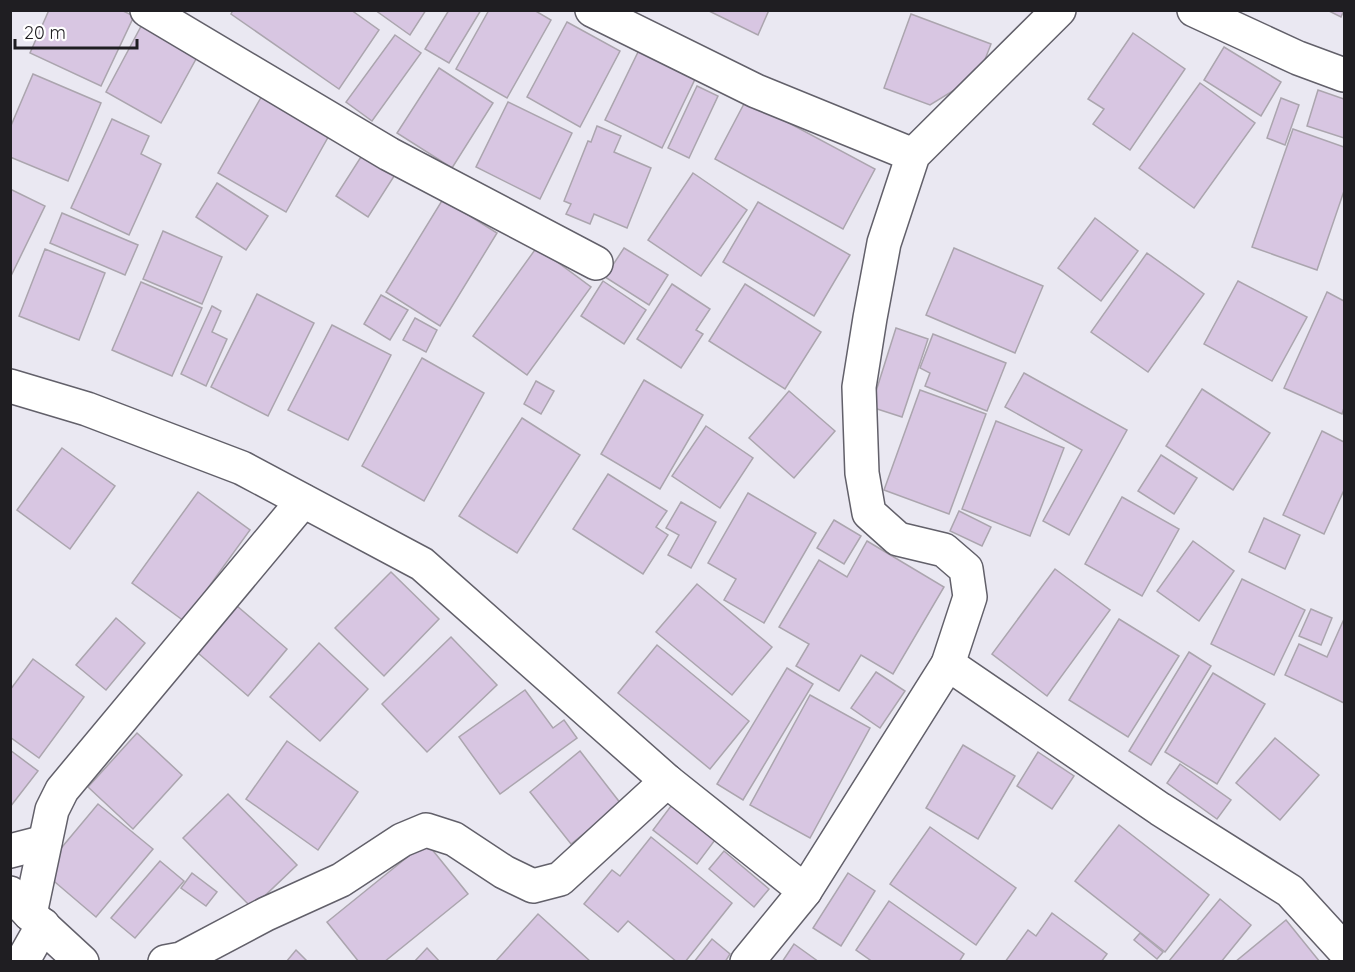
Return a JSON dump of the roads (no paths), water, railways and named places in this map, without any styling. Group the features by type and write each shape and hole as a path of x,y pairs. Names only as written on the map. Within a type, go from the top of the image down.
{"street":[{"path":"147,10 389,154 596,263"},
{"path":"592,10 756,91 913,155"},
{"path":"747,962 805,891 948,664 970,597 966,570 944,550 898,539 869,513 862,473 859,387 884,243 913,155 1059,10"},
{"path":"1194,10 1298,58 1344,75"},
{"path":"10,386 87,409 242,468 422,564 668,781 805,891"},
{"path":"22,962 28,911 52,810 62,790 303,501"},
{"path":"948,664 1160,809 1290,891 1344,950"},
{"path":"165,962 181,959 266,914 342,880 402,840 426,830 454,839 504,872 534,886 560,879 668,781"},
{"path":"10,851 45,842"},
{"path":"28,911 82,962"}]}
